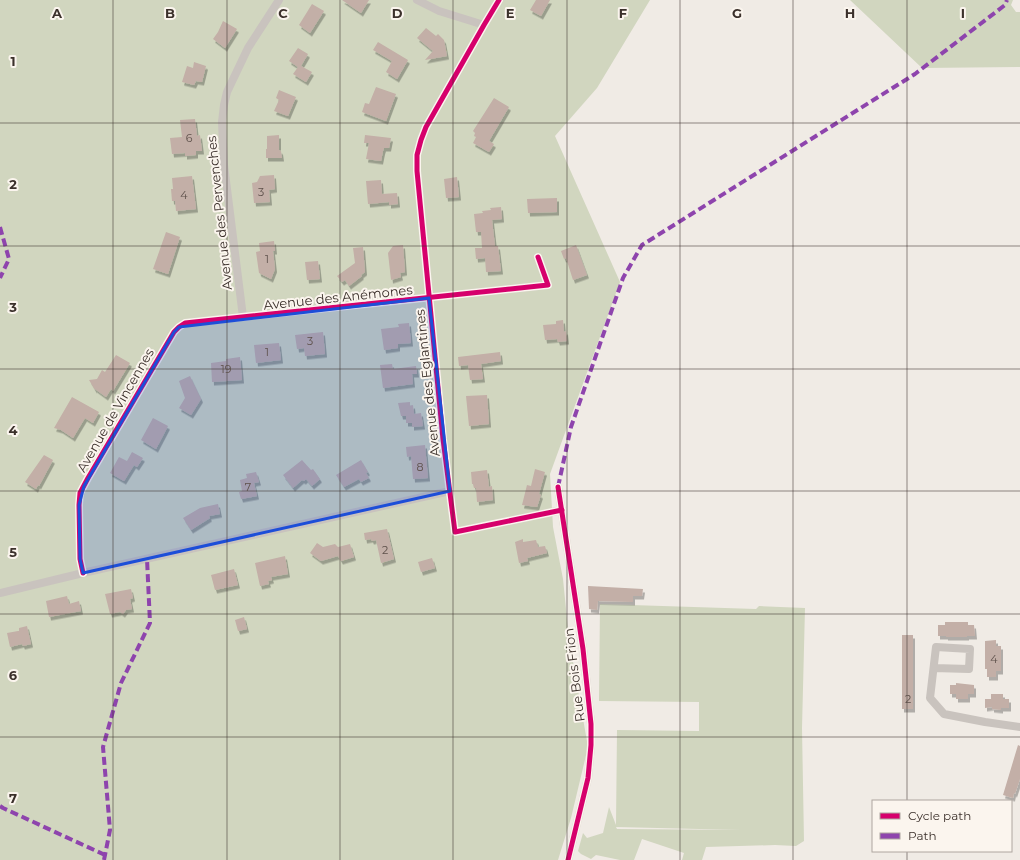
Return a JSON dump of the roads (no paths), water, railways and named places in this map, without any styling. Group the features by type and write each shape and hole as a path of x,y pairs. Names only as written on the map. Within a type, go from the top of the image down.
{"street":[{"name":"Avenue des Pervenches","path":"244,317 224,165 222,122 227,92 248,48 279,0"},
{"path":"417,0 439,11 484,25"},
{"name":"Avenue des Eglantines","path":"499,0 426,127 420,140 417,155 417,171 443,439 455,532 562,510"},
{"name":"Avenue des Anémones","path":"244,317 548,285 538,257"},
{"name":"Avenue de Vincennes","path":"83,573 80,559 80,493 174,332 185,323 244,317"},
{"name":"Rue Bois Frion","path":"558,487 583,649 591,724 588,778 568,860"},
{"path":"0,594 83,573 450,491"},
{"path":"934,668 969,669 970,649 936,647 930,698 944,714 1020,727"}]}
